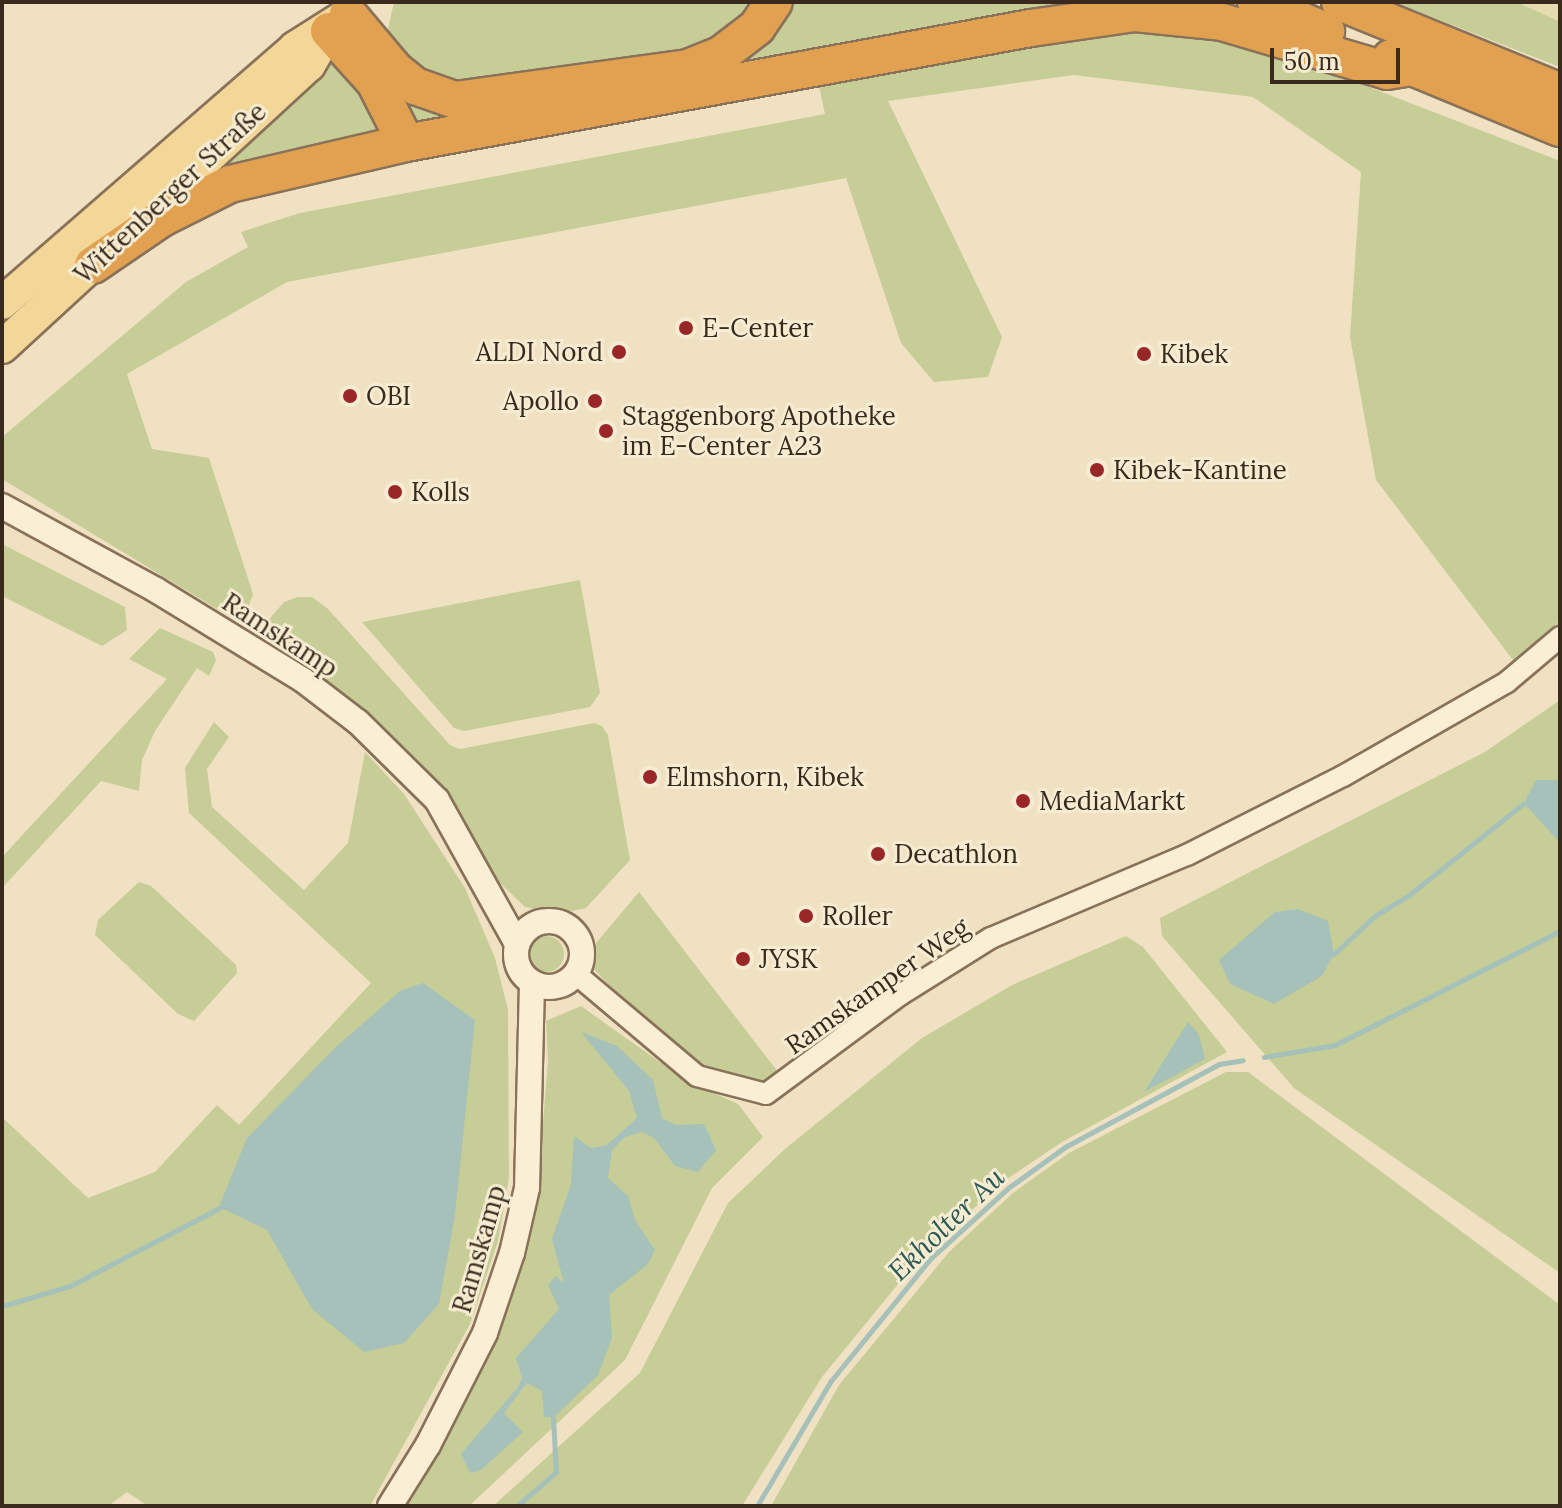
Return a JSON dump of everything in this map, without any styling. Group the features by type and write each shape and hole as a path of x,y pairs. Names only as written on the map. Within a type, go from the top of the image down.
{"highway":[{"path":"346,16 395,70 415,86 455,100 688,68 722,54 757,27 774,2"},
{"path":"1256,2 1560,128"},
{"path":"1340,2 1560,92"},
{"path":"93,265 162,218 230,184 406,143 1031,28 1135,13 1222,22 1387,71 1412,67"},
{"path":"346,16 406,143"}],"main road":[{"name":"Wittenberger Straße","path":"2,347 309,65 346,16"},
{"name":"Wittenberger Straße","path":"2,303 295,48 346,16"}],"street":[{"name":"Ramskamp","path":"2,506 156,590 303,680 358,722 437,800 477,870 524,935 518,966 532,983 527,1188 512,1253 485,1333 428,1445 390,1506"},
{"name":"Ramskamper Weg","path":"576,974 697,1076 766,1094 900,995 991,938 1187,855 1343,776 1507,682 1560,637"},
{"path":"524,935 544,921 569,928 582,950 576,974 556,987 532,983"}],"shaded area":[{"path":"1517,2 1560,2 1560,22 1514,4"}],"green space":[{"path":"394,2 767,2 715,47 450,83 421,72 396,50 388,29"},
{"path":"783,2 1094,2 410,128 398,83 639,81"},
{"path":"1394,2 1517,2 1560,22 1560,67"},
{"path":"1124,32 1212,35 1273,50 1560,161 1560,621 1513,660 1376,480 1350,337 1361,172 1253,97 1074,75 888,101 1002,337 988,377 934,382 901,343 846,178 287,282 127,374 152,449 209,458 253,594 242,624 2,479 2,437 186,282 248,247 241,232 300,213 825,114 818,81"},
{"path":"340,54 393,133 189,190 326,56"},
{"path":"2,544 125,607 127,630 102,646 2,596"},
{"path":"580,580 600,693 590,707 464,731 454,728 362,622"},
{"path":"298,597 312,597 328,609 450,745 460,749 594,723 602,726 608,735 630,860 586,908 558,914 525,907 497,880 447,798 416,762 365,715 264,639 266,623 284,602"},
{"path":"160,628 213,652 216,660 209,676 197,668 155,731 142,760 139,791 101,781 2,888 2,857 167,679 129,659"},
{"path":"1560,700 1560,1273 1294,1088 1162,936 1160,918 1485,752"},
{"path":"214,722 229,737 207,769 212,807 304,890 348,843 365,752 404,794 465,888 495,958 508,1010 509,1178 498,1241 470,1324 370,1506 148,1506 127,1492 108,1506 2,1506 2,1117 88,1198 155,1172 217,1105 239,1125 371,983 189,813 185,768"},
{"path":"139,882 151,886 236,965 237,973 194,1021 178,1014 95,935 98,920"},
{"path":"639,892 778,1072 759,1084 701,1069 658,1037 592,967 596,943"},
{"path":"546,936 559,941 564,954 559,967 546,972 533,967 528,954 533,941"},
{"path":"1126,936 1143,947 1227,1052 1062,1142 1004,1181 921,1256 822,1377 742,1506 493,1506 640,1373 728,1203 785,1149 922,1038 1012,985"},
{"path":"581,1006 685,1080 738,1104 763,1137 712,1188 625,1360 469,1506 408,1506 494,1341 538,1186 548,1061 546,1021"},
{"path":"1226,1072 1248,1072 1560,1305 1560,1506 771,1506 839,1385 950,1251 1013,1193 1069,1153"}],"water":[{"path":"1536,780 1560,780 1560,843 1524,803"},
{"path":"1298,909 1328,921 1334,954 1322,976 1274,1004 1230,984 1219,960 1275,912"},
{"path":"423,983 475,1020 455,1215 439,1304 404,1343 364,1352 312,1309 267,1230 219,1207 247,1138 336,1047 400,991"},
{"path":"1188,1022 1199,1035 1205,1059 1144,1092"},
{"path":"581,1032 617,1046 653,1080 662,1118 676,1125 704,1124 716,1150 698,1172 675,1166 654,1138 642,1132 625,1137 612,1150 608,1178 628,1196 635,1220 655,1250 648,1264 609,1295 612,1338 598,1375 553,1418 544,1417 542,1391 527,1383 504,1413 523,1432 481,1470 470,1473 461,1454 518,1387 522,1378 516,1358 559,1309 548,1285 556,1276 564,1283 552,1239 571,1184 574,1136 591,1148 607,1145 637,1118 629,1091"}],"waterway":[{"path":"1334,954 1376,915 1409,895 1524,803"},
{"name":"Ekholter Au","path":"1264,1057 1335,1045 1560,931"},
{"name":"Ekholter Au","path":"757,1506 830,1382 930,1259 1008,1188 1065,1147 1219,1064 1243,1060"},
{"path":"2,1306 70,1286 225,1205"},
{"path":"517,1506 556,1472 553,1418"}],"place":[{"name":"E-Center","path":"686,328"},
{"name":"ALDI Nord","path":"619,352"},
{"name":"Kibek","path":"1144,354"},
{"name":"OBI","path":"350,396"},
{"name":"Apollo","path":"595,401"},
{"name":"Staggenborg Apotheke im E-Center A23","path":"606,431"},
{"name":"Kibek-Kantine","path":"1097,470"},
{"name":"Kolls","path":"395,492"},
{"name":"Elmshorn, Kibek","path":"650,777"},
{"name":"MediaMarkt","path":"1023,801"},
{"name":"Decathlon","path":"878,854"},
{"name":"Roller","path":"806,916"},
{"name":"JYSK","path":"743,959"}]}
